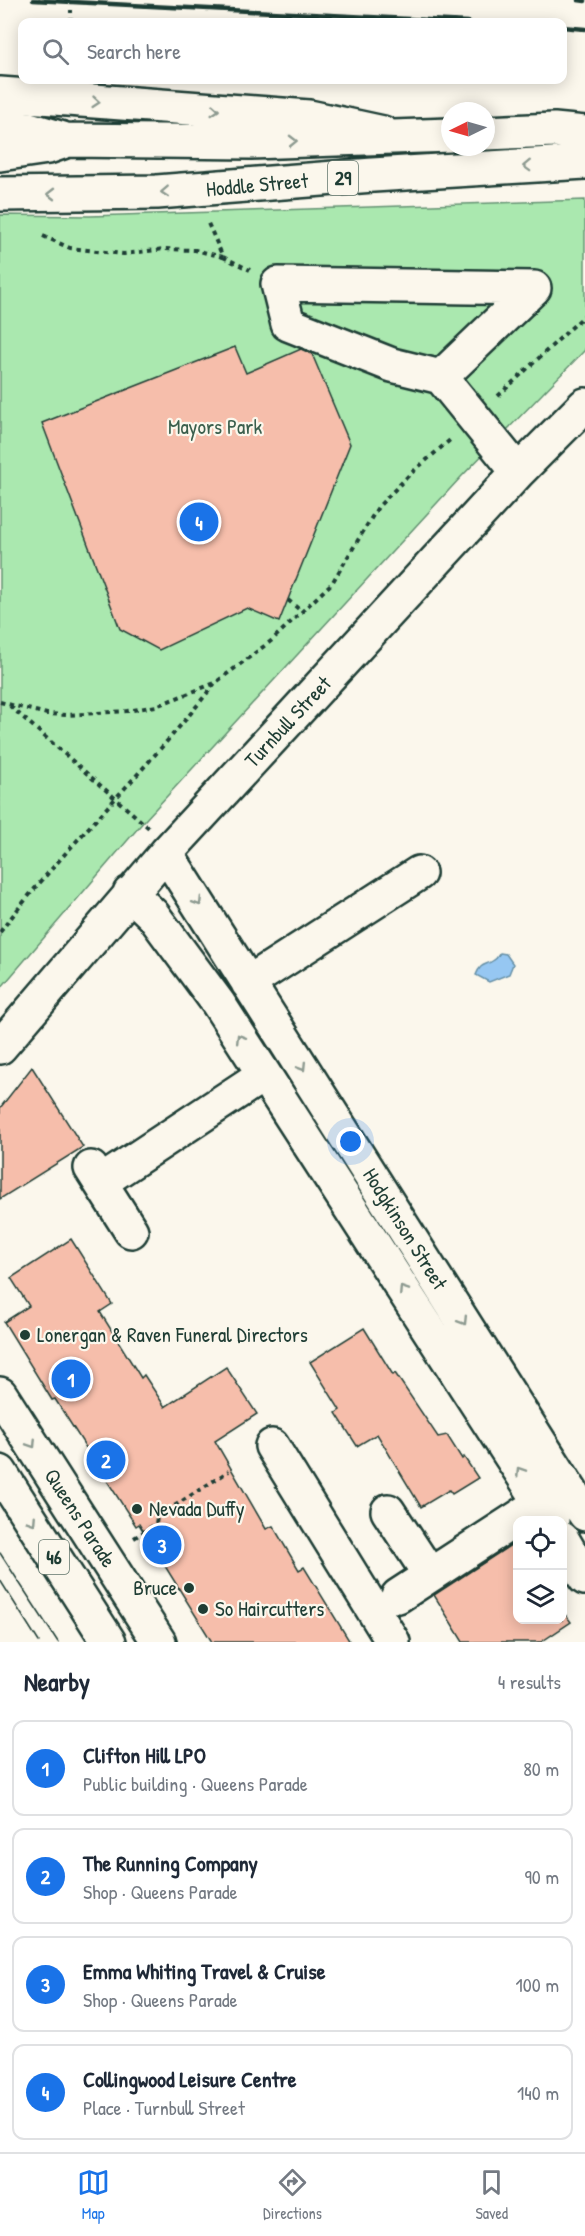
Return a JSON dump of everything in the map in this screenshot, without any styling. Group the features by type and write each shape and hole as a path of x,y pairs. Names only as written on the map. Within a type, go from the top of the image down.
{"street":[{"path":"0,94 300,116 334,121 399,137"},
{"path":"0,119 37,97"},
{"path":"0,125 29,129 68,141"},
{"path":"495,133 554,130 585,133"},
{"name":"Hoddle Street","path":"0,154 48,147 68,141 251,142 441,135"},
{"name":"Hoddle Street","path":"0,194 168,192 373,175 585,162"},
{"path":"441,377 534,288 278,284 288,324 392,365 441,377 518,472"},
{"name":"Turnbull Street","path":"0,1047 170,849 518,472 585,405"},
{"name":"Hodgkinson Street","path":"170,849 249,983 585,1514"},
{"path":"249,983 419,873"},
{"name":"Hodgkinson Street","path":"130,893 153,915 218,1003 547,1512"},
{"path":"131,1231 96,1175 263,1075"},
{"name":"Queens Parade","path":"0,1394 159,1642"},
{"path":"272,1446 393,1642"},
{"name":"Queens Parade","path":"0,1472 100,1629"},
{"path":"388,1511 430,1575"},
{"path":"398,1596 430,1575 547,1512"},
{"path":"567,1547 585,1578"},
{"path":"100,1629 127,1590"}],"path":[{"path":"71,10 71,18"},
{"path":"43,236 70,248 124,254 164,249 195,250 223,257 207,221"},
{"path":"0,932 58,860 186,719 215,683 271,641 332,583 378,507 585,315"},
{"path":"288,600 301,611"},
{"path":"8,706 47,714 67,715 127,711 156,706 215,683"},
{"path":"0,702 8,706 153,831 170,849"},
{"path":"134,1538 156,1524 158,1517 229,1471"}],"green space":[{"name":"Mayors Park","path":"585,200 585,350 461,477 145,820 0,989 0,215 90,216"}],"water":[{"path":"500,953 506,954 513,964 509,974 489,982 476,975 482,966 495,959"}],"building":[{"path":"235,347 246,373 301,349 312,354 350,444 279,622 247,608 159,650 120,629 42,423"},
{"path":"32,1067 83,1147 0,1199 0,1108"},
{"path":"71,1239 112,1304 100,1312 141,1378 144,1375 165,1407 226,1367 257,1414 215,1441 266,1529 273,1526 299,1570 304,1567 350,1642 212,1642 139,1524 136,1526 55,1399 52,1400 4,1322 29,1306 11,1278"},
{"path":"364,1328 393,1375 395,1373 438,1437 447,1435 462,1459 464,1457 478,1478 452,1494 449,1490 421,1507 377,1434 357,1446 336,1413 340,1410 310,1362"},
{"path":"513,1544 513,1624 567,1624 567,1617 571,1622 541,1642 463,1642 434,1595"}],"tram line":[{"path":"0,1553 58,1642"},
{"path":"0,1580 39,1642"}],"railway":[{"path":"33,0 389,18"},
{"path":"578,0 585,1"},
{"path":"567,27 585,29"}],"place":[{"name":"Collingwood Leisure Centre","path":"199,522"},
{"name":"Lonergan & Raven Funeral Directors","path":"25,1335"},
{"name":"Clifton Hill LPO","path":"71,1379"},
{"name":"The Running Company","path":"106,1460"},
{"name":"Nevada Duffy","path":"137,1509"},
{"name":"Emma Whiting Travel & Cruise","path":"162,1545"},
{"name":"Bruce","path":"189,1588"},
{"name":"So Haircutters","path":"203,1609"}]}
